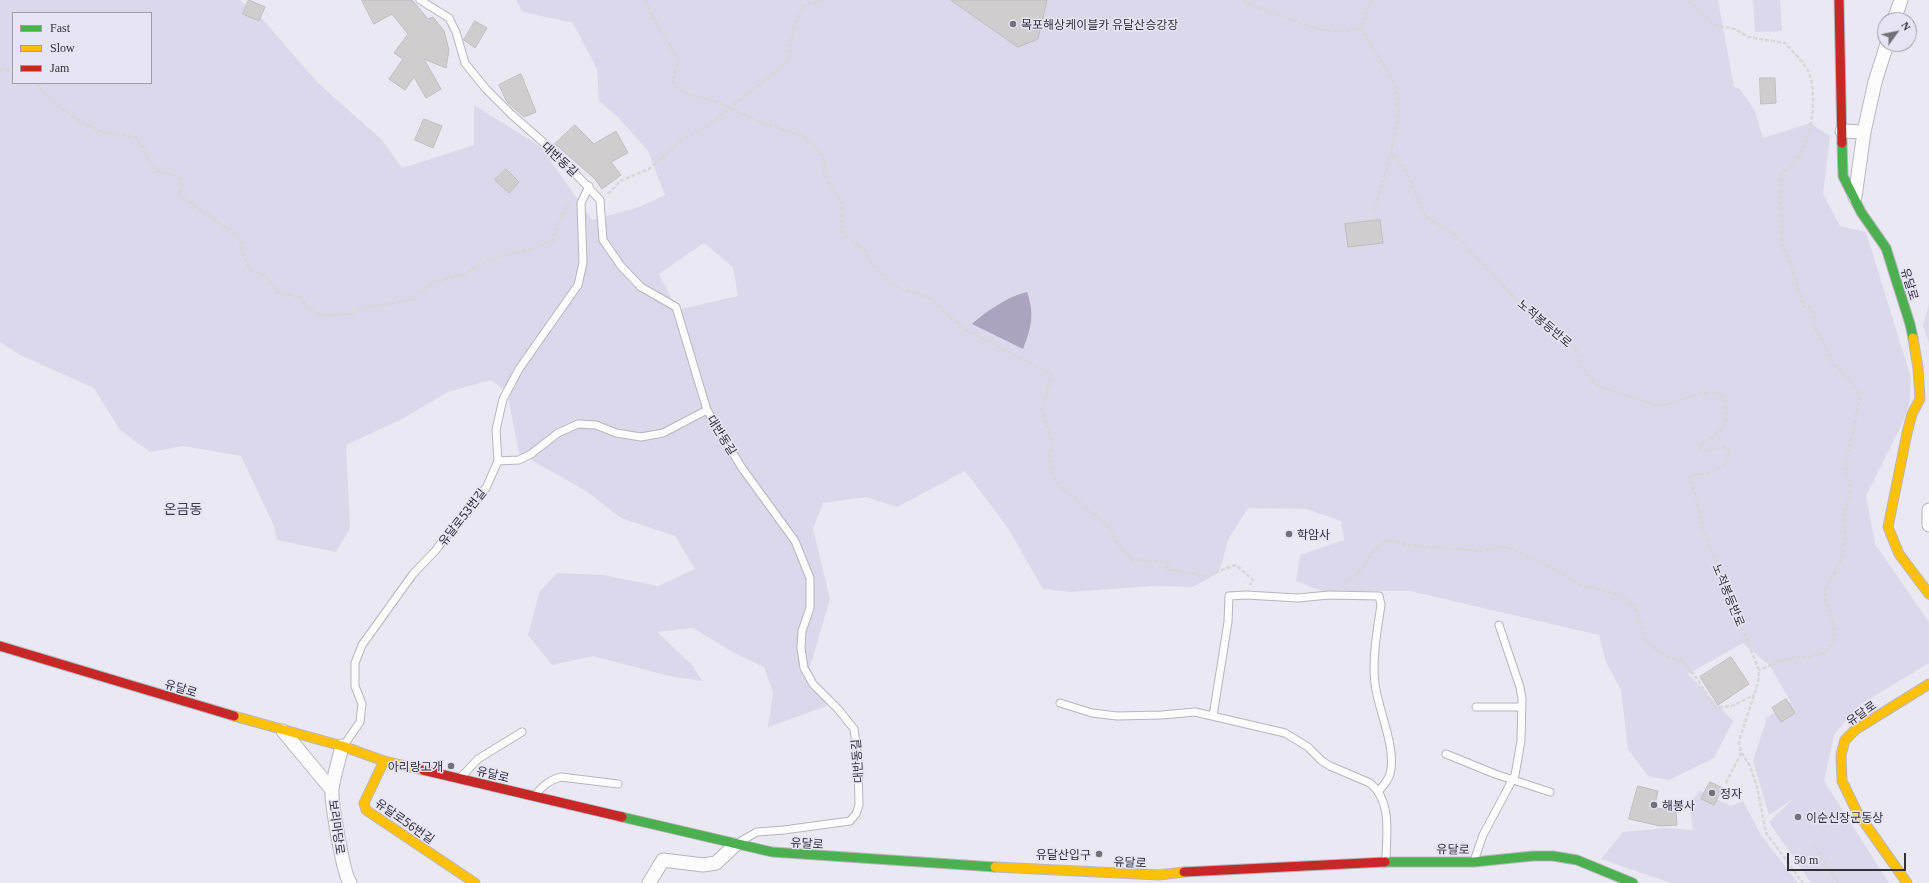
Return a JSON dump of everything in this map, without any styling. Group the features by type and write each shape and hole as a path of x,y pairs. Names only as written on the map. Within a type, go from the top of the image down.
{"street":[{"name":"유달로","path":"1839,0 1843,176 1855,197 1861,212 1886,248 1910,324 1925,399 1912,414 1888,527 1890,537 1901,558 1929,594"},
{"path":"1897,12 1901,0"},
{"path":"1855,197 1864,132 1875,82 1884,52"},
{"path":"1842,131 1864,132"},
{"path":"1929,510 1929,525"},
{"name":"유달로","path":"0,646 283,731 342,746 384,761 772,852 950,865 1159,875 1200,870 1433,860 1474,862 1533,856 1553,856 1577,860 1633,883"},
{"name":"유달로","path":"1907,883 1857,812 1842,781 1841,755 1845,740 1855,730 1929,684"},
{"path":"283,731 332,790"},
{"name":"보리마당로","path":"342,746 332,790 344,870 350,883"},
{"name":"유달로56번길","path":"384,761 364,803 366,810 475,883"},
{"path":"649,883 663,860 703,865 716,862 735,844"},
{"path":"1200,870 1209,883"}],"lane":[{"name":"대반동길","path":"420,0 449,18 456,32 465,63 486,89 511,114 560,157 589,186 601,201 603,240 621,266 641,287 676,307 707,410 742,468 795,542 810,578 810,608 802,631 804,668 813,684 838,709 854,729 858,759 859,805 856,814 850,821 757,832 735,844"},
{"name":"유달로53번길","path":"342,746 360,722 362,704 356,686 355,663 362,645 413,574 486,488 498,461 496,430 503,399 519,369 578,284 583,263 581,203 589,186"},
{"path":"498,461 519,460 531,454 558,433 578,424 596,425 616,433 641,437 663,433 707,410"},
{"path":"1213,716 1228,622 1229,596 1246,595 1298,598 1329,595 1379,596 1381,605 1374,665 1375,685 1389,743 1391,762 1390,773 1387,781 1378,792"},
{"path":"1474,862 1483,835 1513,779 1521,741 1522,707 1520,687 1499,625"},
{"path":"1060,703 1092,713 1117,716 1162,715 1187,712 1213,716 1285,733 1308,747 1322,762 1370,782 1378,792 1384,803 1386,814 1386,862"},
{"path":"1476,707 1522,707"},
{"path":"459,778 478,759 522,732"},
{"path":"1446,754 1550,792"},
{"path":"533,796 543,785 561,777 618,784"}],"path":[{"path":"646,0 649,12 678,59 673,80 676,87 687,94 714,101 760,122 805,137 821,154 825,162 824,174 842,204 841,232 865,251 875,268 894,286 928,296 964,329 1051,374 1042,411 1052,442 1049,459 1055,481 1085,508 1111,528 1115,540 1132,560 1168,562 1166,569 1205,576 1236,565 1253,580 1246,595"},
{"path":"601,201 620,182 649,169 681,140 708,126 728,108 789,60 791,42 800,10 804,5 824,0"},
{"path":"1243,0 1252,7 1274,12 1296,22 1323,29 1339,31 1361,28"},
{"path":"1361,28 1371,0"},
{"path":"1688,0 1714,25 1735,29 1748,37 1785,43 1808,70 1813,111 1805,144 1795,161 1780,176 1782,188 1779,198 1782,246 1788,257 1804,307 1810,307 1815,314 1814,326 1830,355 1830,360 1854,385 1860,397 1845,469 1851,490 1844,513 1845,540 1841,561 1825,589 1825,599 1831,613 1835,635 1832,644 1825,652 1812,657 1781,661 1759,670 1758,683 1739,741 1741,752 1750,766 1757,787 1766,833 1803,883"},
{"path":"1361,28 1395,84 1399,111 1392,153 1374,212"},
{"path":"0,70 12,71"},
{"path":"38,84 42,92 76,118 102,132 124,134 137,138 146,151 156,172 178,176 182,185 179,195 238,236 243,245 248,266 251,270 271,281 276,292 301,297 307,308 320,315 352,314 358,310 368,307 411,300 434,282 465,274 475,267 494,258 540,246 553,240 556,228 570,200"},
{"name":"노적봉등반로","path":"1392,153 1405,169 1426,217 1454,234 1525,308 1576,350 1580,365 1597,385 1657,405 1668,404 1698,394 1714,392 1723,396 1725,399 1726,423 1724,428 1699,447 1700,450 1703,451 1722,447 1727,448 1730,452 1725,465 1709,473 1691,475 1691,483 1707,539 1759,670"},
{"path":"1329,595 1360,572 1374,550 1387,540 1408,545 1481,551 1501,547 1510,548 1549,566 1581,585 1624,597 1630,604 1634,604 1646,642 1665,656 1683,661 1698,680 1715,708 1732,706 1754,695"},
{"path":"1726,783 1741,752"},
{"path":"1815,846 1837,883"}],"shaded area":[{"path":"0,0 239,0 258,14 317,82 382,140 402,168 474,145 474,105 541,147 592,220 639,207 665,195 648,151 618,117 599,101 597,69 573,23 523,12 516,0 1718,0 1734,87 1740,89 1755,111 1763,138 1810,123 1830,136 1823,194 1840,226 1866,232 1911,378 1910,401 1902,424 1866,496 1875,544 1929,622 1929,663 1858,706 1834,735 1824,781 1889,883 1811,883 1769,822 1794,798 1769,815 1753,761 1767,717 1791,702 1770,666 1743,643 1688,674 1733,721 1714,758 1669,780 1648,776 1628,749 1621,690 1606,662 1599,635 1410,591 1322,591 1296,581 1300,555 1344,540 1341,521 1306,509 1248,508 1229,538 1219,572 1193,587 1152,586 1071,592 1043,589 1008,528 965,471 897,507 866,497 823,503 813,529 830,599 810,667 827,706 768,727 773,692 764,667 736,654 693,628 657,632 692,665 702,681 669,676 593,656 552,665 528,635 540,591 557,573 603,575 658,586 695,569 675,536 621,518 586,491 519,453 507,392 491,380 448,392 402,419 346,445 350,528 336,552 277,540 274,526 241,456 183,446 150,452 120,430 94,388 20,355 0,342","holes":["704,243 733,267 738,296 677,310 659,274","1027,292 972,324 998,305"]},
{"path":"1753,0 1780,0 1782,31 1755,32"},
{"path":"1027,292 1031,307 1031,321 1023,349 972,324 998,305"},
{"path":"1929,304 1929,343 1923,326"},
{"path":"1699,790 1731,806 1743,801 1761,835 1798,883 1671,883 1601,859 1623,832 1667,828 1693,830 1690,807"}],"building":[{"path":"249,0 265,7 259,21 243,14"},
{"path":"362,0 412,0 428,19 433,17 444,31 449,50 446,68 424,59 441,89 426,98 414,77 405,90 389,79 403,59 394,53 408,34 392,14 374,24"},
{"name":"목포해상케이블카 유달산승강장","path":"951,0 1047,0 1038,39 1018,47"},
{"path":"475,21 487,28 475,48 464,40"},
{"path":"521,74 536,112 524,117 507,102 499,85"},
{"path":"1760,78 1775,78 1776,103 1761,104"},
{"path":"424,119 442,126 433,148 415,140"},
{"path":"575,125 594,144 616,131 628,153 611,162 621,175 602,189 594,178 555,144"},
{"path":"506,169 519,182 509,193 495,180"},
{"path":"1380,220 1383,243 1348,247 1345,224"},
{"path":"1731,657 1749,684 1718,705 1700,677"},
{"path":"1786,699 1795,713 1781,722 1772,708"},
{"name":"정자","path":"1710,782 1723,788 1714,805 1701,799"},
{"path":"1638,786 1658,791 1654,809 1676,808 1677,825 1660,826 1629,819"}],"traffic: fast":[{"path":"1842,143 1843,176 1861,212 1886,248 1913,338"},
{"path":"622,817 772,852 995,867"},
{"path":"1385,862 1474,862 1533,856 1553,856 1577,860 1633,883"}],"traffic: slow":[{"path":"1913,338 1918,368 1920,399 1912,414 1907,433 1888,527 1899,554 1929,594"},
{"path":"1907,883 1857,812 1842,781 1841,755 1845,740 1855,730 1929,684"},
{"path":"234,716 342,746 384,761 423,770"},
{"path":"384,761 364,803 366,810 475,883"},
{"path":"995,867 1159,875 1184,872"}],"traffic: jam":[{"path":"1839,0 1842,143"},
{"path":"0,646 234,716"},
{"path":"423,770 622,817"},
{"path":"1184,872 1385,862"}],"place":[{"name":"목포해상케이블카 유달산승강장","path":"1013,24"},
{"name":"학암사","path":"1289,534"},
{"name":"아리랑고개","path":"451,766"},
{"name":"정자","path":"1712,793"},
{"name":"해봉사","path":"1654,805"},
{"name":"이순신장군동상","path":"1798,817"},
{"name":"유달산입구","path":"1099,854"}],"district":[{"name":"온금동","path":"183,509"}]}
